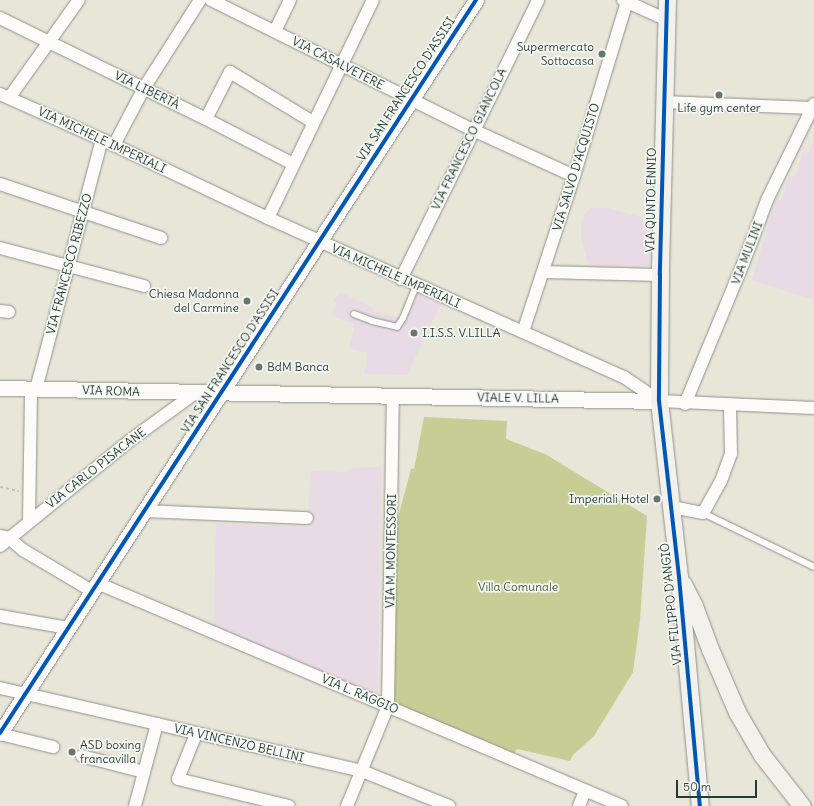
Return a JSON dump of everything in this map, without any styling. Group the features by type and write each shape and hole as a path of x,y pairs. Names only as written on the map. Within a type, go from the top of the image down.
{"main road":[{"name":"VIA QUNTO ENNIO","path":"659,401 660,275 667,0"},
{"name":"VIA FILIPPO D'ANGIÒ","path":"659,401 672,507 700,806"},
{"path":"679,577 694,606 710,649 737,712 762,755 802,806"}],"street":[{"path":"5,96 49,42 79,0"},
{"path":"114,145 144,88 200,0"},
{"name":"VIA CASALVETERE","path":"211,0 473,130 574,176"},
{"path":"275,31 290,0"},
{"path":"268,218 312,122 373,0"},
{"name":"VIA SAN FRANCESCO D'ASSISI","path":"0,734 476,0"},
{"name":"VIA FRANCESCO GIANCOLA","path":"401,279 538,0"},
{"path":"625,1 666,20"},
{"name":"VIA SALVO D'ACQUISTO","path":"523,332 574,176 625,1"},
{"name":"VIA LIBERTÀ","path":"0,18 206,118 293,164"},
{"path":"206,118 230,72 312,122"},
{"name":"VIA MICHELE IMPERIALI","path":"5,96 114,145 401,279 624,378 659,401"},
{"path":"664,102 813,106"},
{"name":"VIA MULINI","path":"685,404 743,264 767,200 813,106"},
{"name":"VIA FRANCESCO RIBEZZO","path":"29,521 34,389 69,266 102,140"},
{"path":"0,184 161,238"},
{"path":"0,248 144,286"},
{"path":"543,272 660,275"},
{"name":"VIA ROMA","path":"0,388 195,393 221,392"},
{"name":"VIALE V. LILLA","path":"221,392 659,401 685,404 814,408"},
{"name":"VIA CARLO PISACANE","path":"0,546 5,537 29,521 129,441 195,393"},
{"name":"VIA M. MONTESSORI","path":"388,706 393,396"},
{"path":"672,507 703,513 721,481 731,454 730,405"},
{"path":"144,511 307,518"},
{"name":"VIA L. RAGGIO","path":"5,537 23,550 95,587 388,706 622,806"},
{"path":"0,616 68,628"},
{"name":"VIA VINCENZO BELLINI","path":"0,688 362,771 449,806"},
{"path":"347,806 388,706"},
{"path":"135,806 157,724"},
{"path":"0,734 53,748"},
{"path":"196,734 178,780 249,801 289,806"},
{"path":"82,756 144,772"},
{"path":"579,806 585,791"}],"lane":[{"path":"354,314 372,321 397,327 403,318 416,285"},
{"path":"703,513 814,567"}],"path":[{"path":"0,487 30,492"}],"shaded area":[{"path":"814,136 814,300 752,280 776,198 782,200 789,175 796,177 803,152 809,153"},
{"path":"591,208 608,208 651,220 650,266 589,265 581,239 581,221 585,213"},
{"path":"340,292 373,308 372,311 406,319 418,293 441,304 407,375 364,374 368,353 349,348 355,324 337,318 331,314 337,304 334,301"},
{"path":"381,467 378,695 214,626 216,523 308,527 310,471 345,472 352,468"}],"green space":[{"name":"Villa Comunale","path":"424,417 507,421 506,439 545,454 647,516 640,620 633,672 594,736 573,755 570,761 517,749 514,754 394,703 396,525 411,469 414,469"}],"cycle path":[{"path":"0,733 476,0"},
{"path":"667,0 660,275 659,401 679,577 700,806"}],"place":[{"name":"Supermercato Sottocasa","path":"602,54"},
{"name":"Life gym center","path":"719,95"},
{"name":"Chiesa Madonna del Carmine","path":"247,301"},
{"name":"I.I.S.S. V.LILLA","path":"414,333"},
{"name":"BdM Banca","path":"259,367"},
{"name":"Imperiali Hotel","path":"657,499"},
{"name":"ASD boxing francavilla","path":"72,752"}]}
